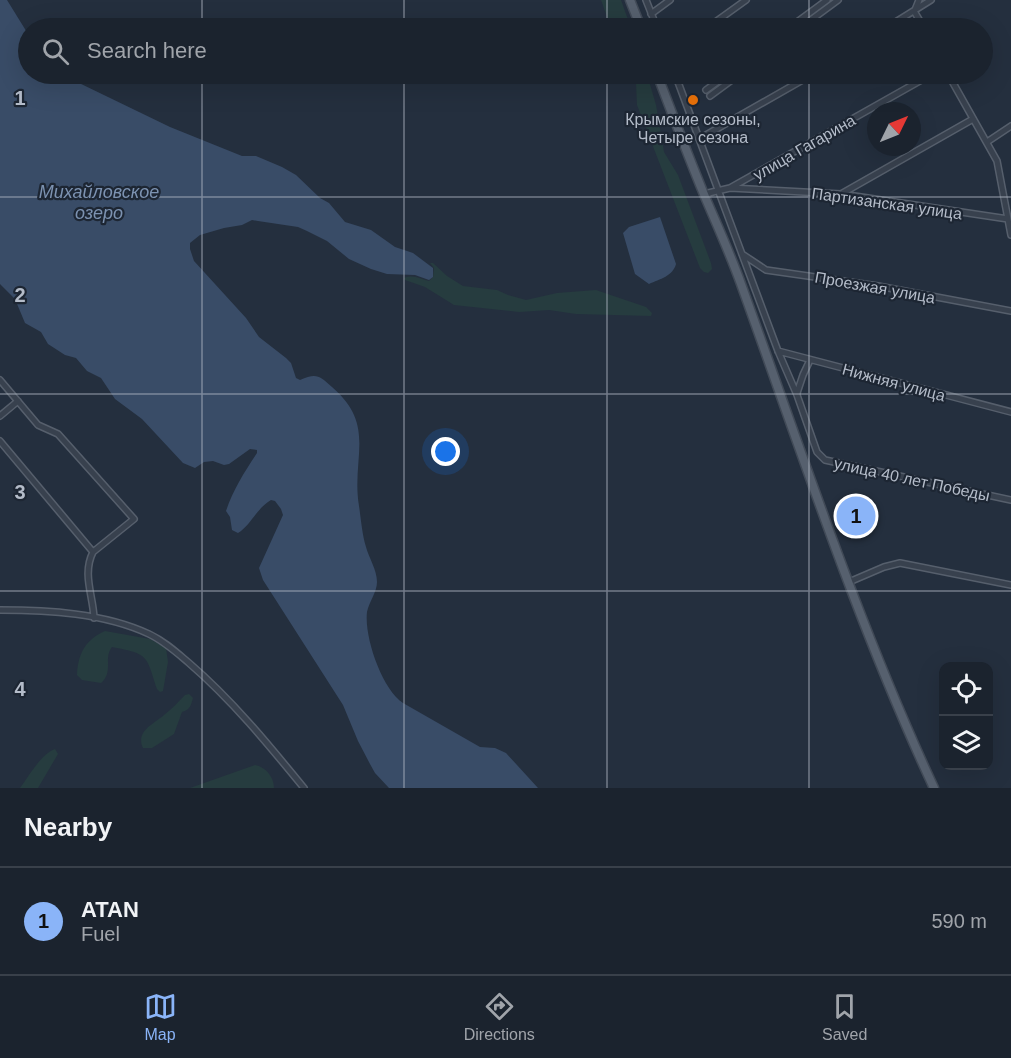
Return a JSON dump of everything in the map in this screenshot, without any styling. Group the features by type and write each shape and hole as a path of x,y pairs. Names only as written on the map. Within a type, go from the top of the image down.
{"main road":[{"path":"630,0 637,18"},
{"path":"661,84 740,281 802,458 894,700 934,788"}],"street":[{"path":"646,0 653,18"},
{"path":"651,14 670,0"},
{"path":"721,18 746,0"},
{"path":"803,18 827,0"},
{"path":"814,18 838,0"},
{"path":"914,11 919,0"},
{"path":"902,18 931,0"},
{"path":"914,11 918,18"},
{"path":"679,84 817,452 802,458"},
{"path":"706,90 714,84"},
{"path":"699,139 795,84"},
{"name":"улица Гагарина","path":"704,194 730,188 914,84"},
{"path":"954,84 997,161 1001,172 1011,235"},
{"path":"710,96 724,85"},
{"path":"841,194 974,119"},
{"path":"987,142 1011,126"},
{"name":"Партизанская улица","path":"730,188 841,194 1008,219"},
{"name":"Проезжая улица","path":"742,254 766,270 878,286 1011,311"},
{"name":"Нижняя улица","path":"778,351 1011,412"},
{"path":"797,394 810,360"},
{"path":"0,380 38,425 58,434 134,519 93,552 87,571 94,618"},
{"path":"0,416 18,401"},
{"path":"0,441 93,552"},
{"name":"улица 40 лет Победы","path":"817,452 825,460 1011,500"},
{"path":"849,582 884,567 900,563 1011,585"},
{"path":"0,610 42,611 94,618 147,633 168,645 222,692 304,788"}],"green space":[{"path":"601,0 621,0 627,18 607,18"},
{"path":"636,84 650,84 664,152 678,175 711,263 712,269 708,273 700,268 637,105"},
{"path":"430,263 463,286 497,290 526,300 557,293 596,290 646,307 652,313 651,316 576,314 549,310 519,312 454,305 425,287 405,280 404,278 411,276 429,281 433,277 434,268"},
{"path":"105,631 150,639 166,648 168,662 163,691 160,692 157,689 151,669 140,654 112,647 108,656 107,674 101,683 82,680 77,675 84,648 92,639"},
{"path":"189,694 193,698 192,703 182,712 174,734 152,748 143,748 141,742 143,732"},
{"path":"55,749 58,754 38,788 20,788 40,760"},
{"path":"255,765 269,773 274,788 190,788"}],"water":[{"name":"Михайловское озеро","path":"0,0 7,0 18,18 18,84 81,84 170,127 242,156 256,156 282,167 296,175 320,198 329,203 345,222 371,230 395,247 413,253 433,268 433,277 429,280 415,275 387,274 349,259 327,241 298,227 252,220 242,225 200,235 190,243 194,261 246,318 259,337 291,363 296,378 300,380 314,376 320,378 346,401 354,415 358,429 357,488 362,526 377,582 367,612 368,635 376,662 388,686 403,703 480,747 495,748 506,753 538,788 389,788 375,773 343,705 263,580 259,568 283,515 281,509 275,501 271,500 242,530 238,533 232,530 230,517 226,511 257,450 250,449 224,465 213,461 204,462 195,468 183,463 142,419 115,399 101,378 87,371 76,358 65,355 48,344 41,332 25,323 15,299 0,284"},
{"path":"660,217 676,264 669,274 649,284 635,274 623,233 629,227"}],"place":[{"name":"Крымские сезоны, Четыре сезона","path":"693,100"},
{"name":"ATAN","path":"856,516"}]}
